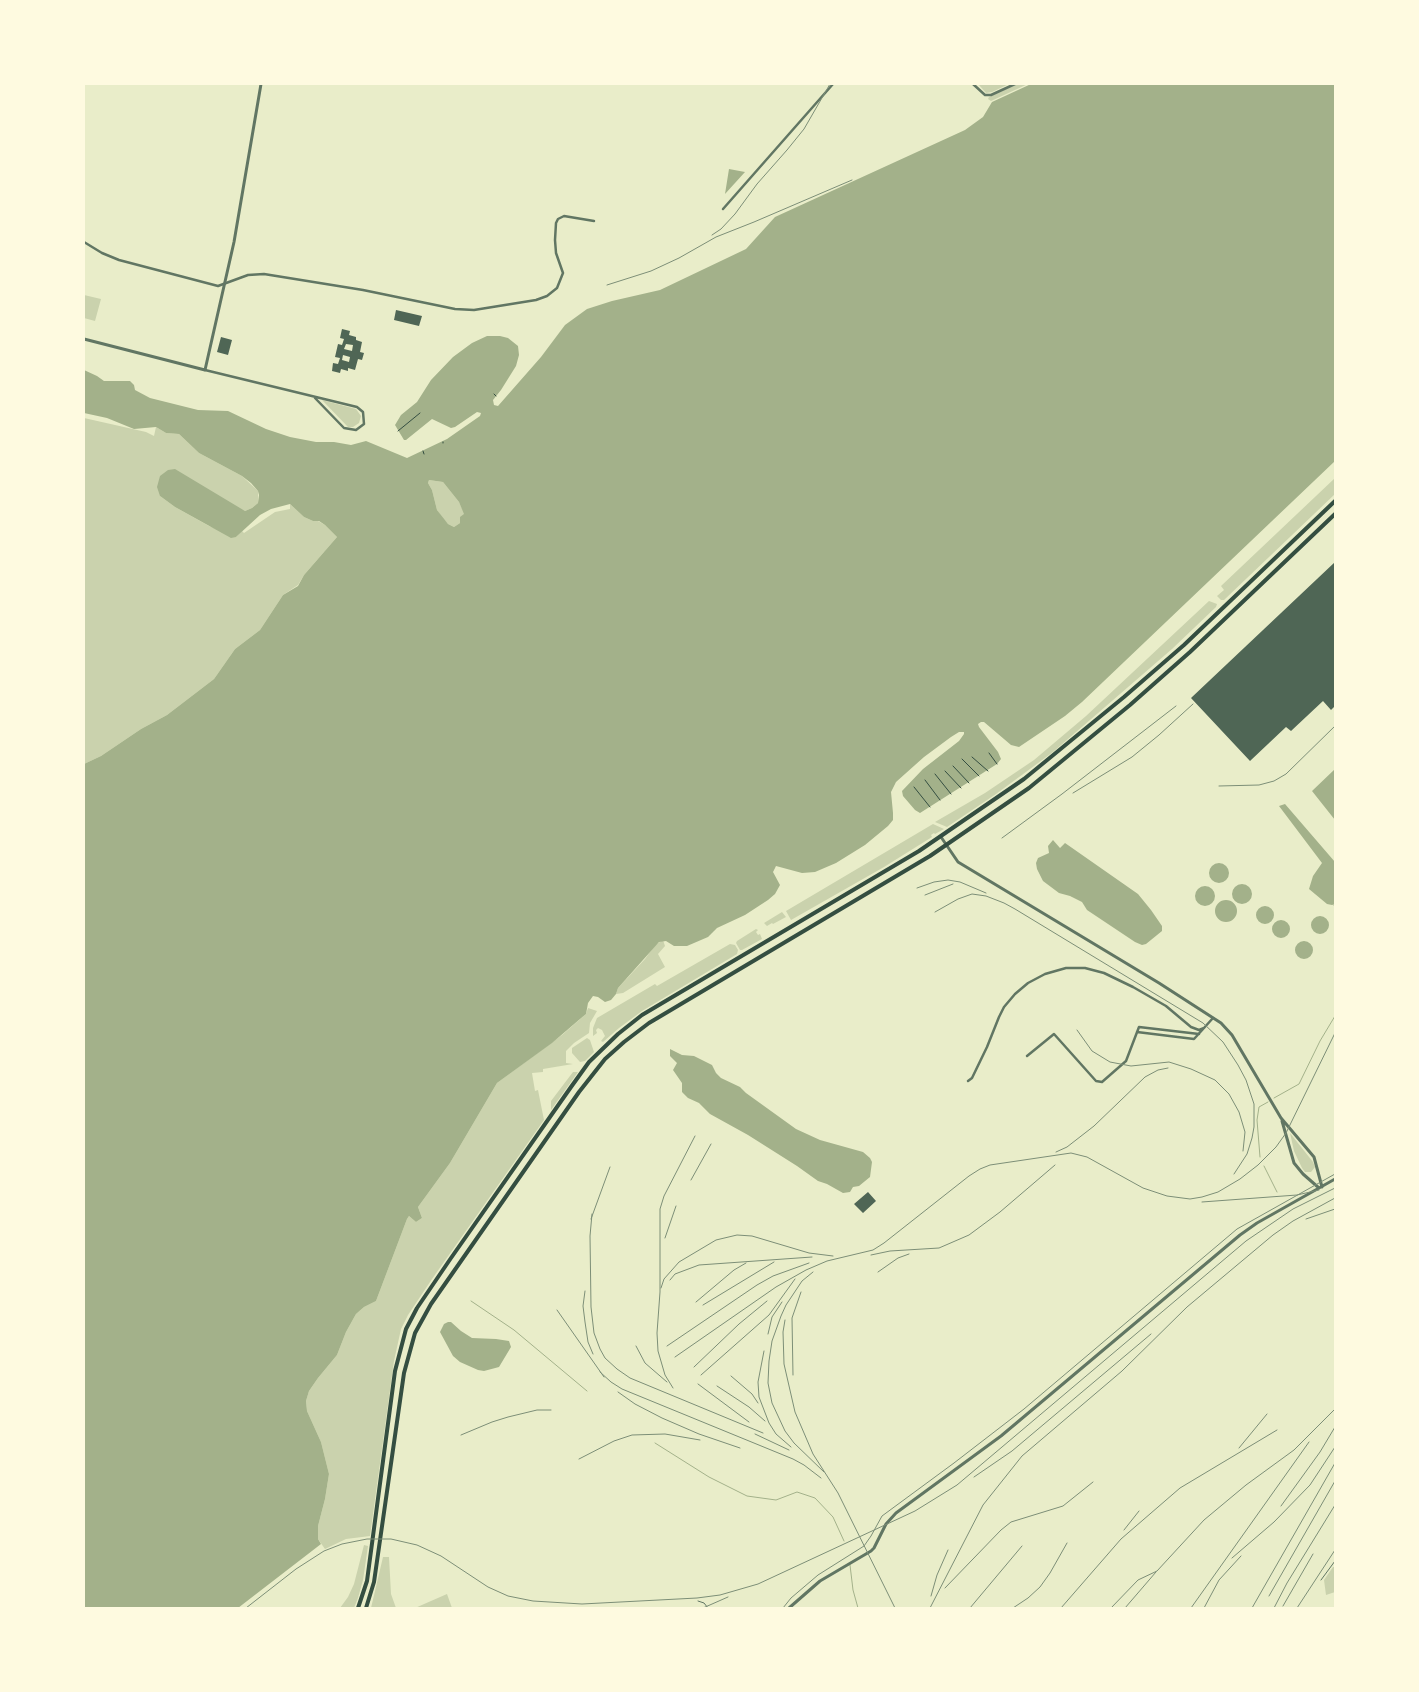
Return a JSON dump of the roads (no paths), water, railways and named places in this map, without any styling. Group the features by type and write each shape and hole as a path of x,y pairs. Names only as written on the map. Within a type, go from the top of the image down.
{"main road":[{"path":"358,1608 367,1581 395,1371 406,1329 423,1300 473,1226 570,1087 590,1062 618,1034 642,1015 941,837 1024,780 1124,697 1184,644 1335,500"},
{"path":"366,1608 374,1582 404,1373 411,1344 418,1326 431,1304 594,1072 624,1042 648,1023 946,845 1029,788 1130,705 1190,652 1335,514"}],"street":[{"path":"205,370 226,284 261,84"},
{"path":"724,209 833,84"},
{"path":"973,84 985,95 990,95 1015,84"},
{"path":"84,242 102,253 120,260 218,286 248,275 264,274 363,290 455,309 474,310 536,300 547,296 557,288 563,273 556,253 555,240 558,219 564,216 594,221"},
{"path":"84,340 357,407 364,416 362,427 356,430 344,428 315,398"},
{"path":"941,837 960,863 1213,1018 1232,1035 1281,1118 1314,1157 1320,1187"},
{"path":"968,1081 972,1078 987,1048 1004,1007 1015,994 1045,974 1066,968 1085,968 1104,973 1166,1006 1191,1027 1199,1030 1204,1028"},
{"path":"1137,1032 1194,1039 1213,1018"},
{"path":"1027,1056 1054,1034 1096,1080 1102,1082 1126,1061 1137,1032 1141,1027 1199,1034"},
{"path":"1281,1118 1294,1163 1303,1174 1320,1187"},
{"path":"789,1608 820,1581 847,1564 868,1554 874,1548 890,1519 903,1507 1001,1436 1240,1235 1257,1223 1335,1179"}],"lane":[{"path":"1321,1580 1335,1560"},
{"path":"698,1601 704,1603 708,1608"}],"waterway":[{"path":"1274,1098 1299,1084 1320,1041 1335,1016"},
{"path":"1260,1157 1257,1120 1259,1107 1268,1102"},
{"path":"1264,1166 1277,1192"},
{"path":"471,1301 514,1330 587,1391"},
{"path":"655,1443 709,1477 747,1496 776,1500 797,1492 815,1498 833,1517 844,1541"},
{"path":"850,1565 853,1590 858,1608"}],"tram line":[{"path":"783,1608 791,1598 818,1575 864,1546 882,1516 1024,1409 1237,1229 1335,1174"},
{"path":"1297,1608 1335,1550"}],"railway":[{"path":"712,235 721,229 735,214 757,184 804,129 830,84"},
{"path":"607,285 651,271 716,237 852,180"},
{"path":"1073,793 1132,757 1193,704"},
{"path":"1002,838 1176,706"},
{"path":"1219,786 1259,785 1274,781 1286,774 1335,726"},
{"path":"917,888 934,882 948,880 960,882 986,893"},
{"path":"925,895 953,884"},
{"path":"935,912 958,899 972,894 986,896 1004,903 1203,1023 1223,1042 1238,1065 1246,1080 1254,1104 1252,1138 1247,1154 1234,1174"},
{"path":"1077,1030 1092,1051 1110,1062 1131,1066 1169,1062 1215,1080 1229,1094 1239,1112 1245,1132 1243,1151"},
{"path":"675,1357 776,1287 806,1270 827,1261 873,1250 969,1176 990,1165 1071,1153 1087,1157 1143,1188 1167,1196 1190,1199 1218,1192 1240,1179 1276,1147 1286,1133 1335,1033"},
{"path":"1056,1152 1067,1147 1094,1126 1145,1077 1158,1070 1168,1068"},
{"path":"673,1388 665,1375 658,1351 660,1209 664,1196 695,1136"},
{"path":"691,1180 711,1144"},
{"path":"871,1255 890,1251 939,1248 969,1235 1000,1212 1055,1165"},
{"path":"591,1219 610,1167"},
{"path":"246,1608 296,1569 324,1551 342,1544 367,1539 391,1539 417,1545 441,1556 488,1587 508,1596 533,1601 582,1604 697,1598 720,1595 758,1584 915,1511 957,1485 1246,1241 1293,1209 1335,1188"},
{"path":"1202,1202 1297,1195 1319,1190"},
{"path":"930,1608 983,1505 1022,1456 1122,1371 1187,1307 1273,1235 1293,1221 1335,1198"},
{"path":"665,1238 676,1206"},
{"path":"1306,1219 1335,1209"},
{"path":"592,1214 590,1236 591,1307 594,1333 605,1358 630,1378 763,1433"},
{"path":"661,1288 664,1279 679,1262 716,1240 737,1235 752,1236 809,1253 833,1256"},
{"path":"878,1272 898,1258 909,1254"},
{"path":"670,1280 675,1274 699,1265 812,1257"},
{"path":"703,1305 774,1262"},
{"path":"696,1302 734,1270 746,1263"},
{"path":"667,1346 757,1285 773,1276 809,1263"},
{"path":"813,1272 802,1281 781,1316 772,1341 768,1383 772,1403 785,1431 794,1443 824,1472"},
{"path":"701,1375 769,1315 795,1279"},
{"path":"585,1291 583,1306 585,1322 588,1342 593,1354"},
{"path":"793,1375 792,1318 801,1292"},
{"path":"694,1367 739,1324 767,1301"},
{"path":"768,1334 772,1317 782,1302"},
{"path":"557,1310 604,1377"},
{"path":"785,1320 783,1332 784,1364 795,1412 813,1454 838,1493 895,1608"},
{"path":"974,1477 1012,1451 1151,1334"},
{"path":"636,1346 645,1363 667,1382"},
{"path":"764,1351 758,1382 759,1397 769,1423 776,1434 791,1447"},
{"path":"600,1372 622,1389 793,1459 821,1478"},
{"path":"731,1376 752,1394 758,1403"},
{"path":"698,1384 749,1422"},
{"path":"717,1386 749,1407 765,1421"},
{"path":"618,1392 635,1404 662,1418 699,1434 740,1448"},
{"path":"1111,1608 1138,1580 1157,1571 1204,1520 1246,1485 1294,1450 1335,1409"},
{"path":"461,1435 508,1417 537,1410 551,1410"},
{"path":"1239,1448 1267,1414"},
{"path":"1281,1506 1320,1452 1335,1427"},
{"path":"1061,1608 1121,1539 1180,1488 1277,1430"},
{"path":"579,1459 614,1441 632,1435 665,1434 700,1440"},
{"path":"755,1434 789,1450"},
{"path":"1191,1608 1309,1442"},
{"path":"1232,1558 1274,1522 1310,1485 1335,1447"},
{"path":"1252,1608 1335,1463"},
{"path":"1269,1596 1335,1481"},
{"path":"945,1588 1011,1522 1063,1506 1093,1482"},
{"path":"1274,1608 1287,1583 1335,1505"},
{"path":"1124,1530 1139,1511"},
{"path":"1013,1608 1040,1587 1067,1543"},
{"path":"970,1608 1022,1546"},
{"path":"931,1596 937,1575 948,1550"},
{"path":"1283,1606 1313,1554"},
{"path":"1204,1608 1219,1580 1241,1556"},
{"path":"1125,1608 1156,1572"},
{"path":"703,1608 728,1597"}]}
